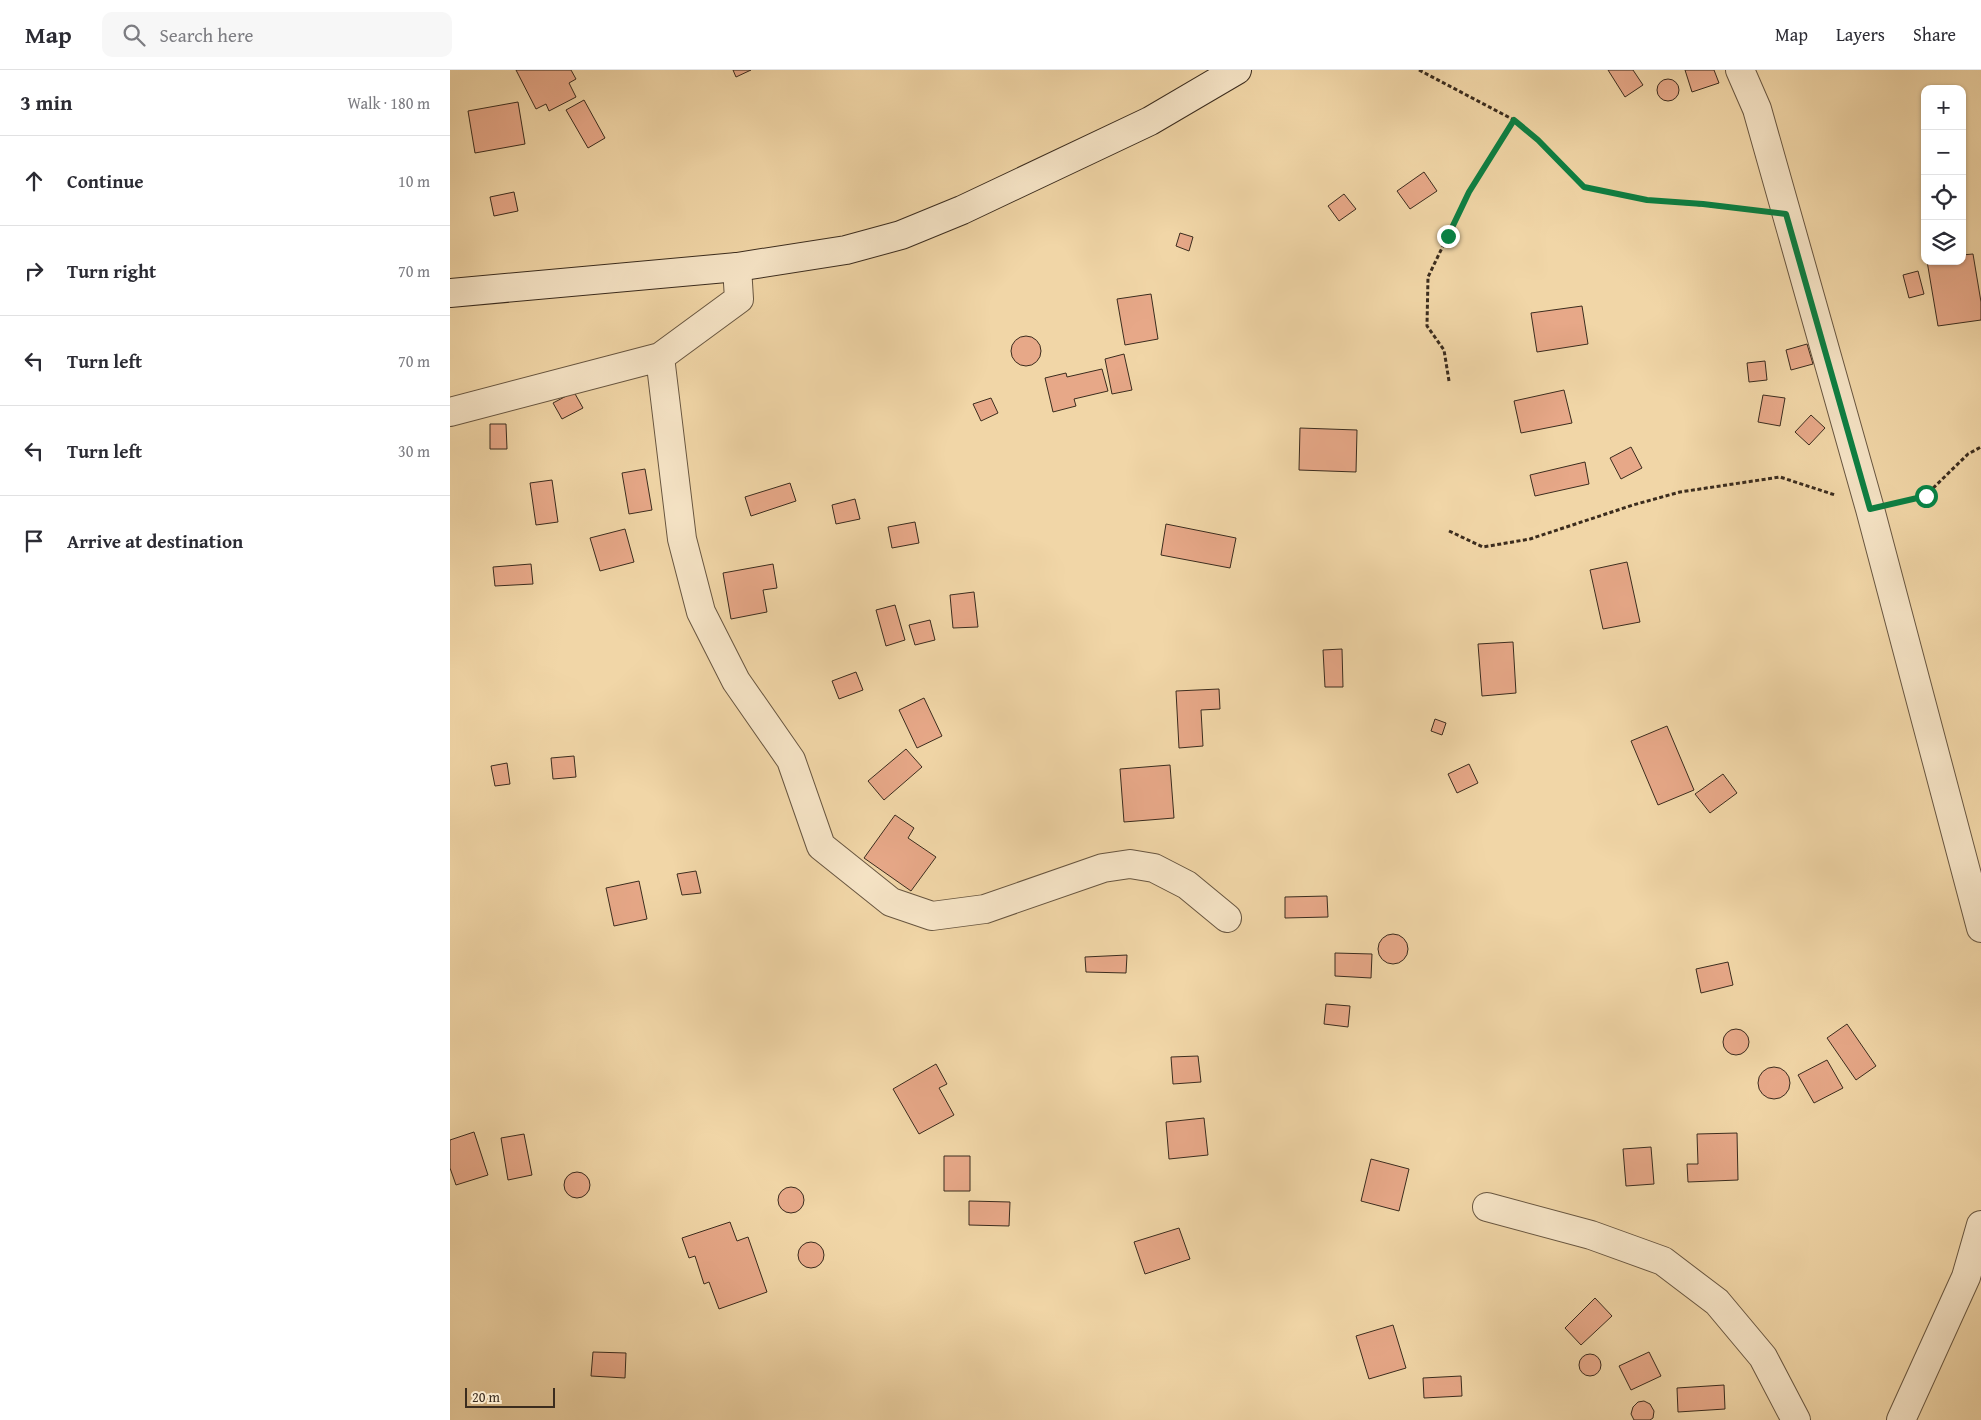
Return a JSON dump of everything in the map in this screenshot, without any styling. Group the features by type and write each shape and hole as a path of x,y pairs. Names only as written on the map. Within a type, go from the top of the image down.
{"street":[{"path":"450,293 737,267 846,250 901,235 962,210 1150,121 1237,70"},
{"path":"1740,70 1757,110 1870,509 1981,928"},
{"path":"450,412 660,357 739,299 737,267"},
{"path":"660,357 682,539 701,612 736,681 791,760 821,846 891,902 932,916 985,909 1103,868 1130,864 1154,868 1187,885 1227,918"},
{"path":"1487,1207 1591,1235 1663,1261 1718,1302 1763,1357 1796,1420"},
{"path":"1901,1420 1966,1277 1981,1225"}],"path":[{"path":"1419,70 1514,120 1538,140 1584,187 1647,200 1703,204 1786,214"},
{"path":"1448,380 1444,350 1427,326 1428,277 1469,192 1514,120"},
{"path":"1449,531 1483,547 1530,539 1633,505 1680,492 1780,477 1827,492 1870,509 1926,496 1968,454 1981,446"}],"building":[{"path":"516,70 571,70 576,79 569,83 576,97 549,111 546,104 536,109"},
{"path":"733,70 751,70 736,77"},
{"path":"1608,70 1633,70 1643,85 1625,97"},
{"path":"1685,70 1714,70 1719,83 1692,92"},
{"path":"1668,79 1676,82 1679,90 1676,98 1668,101 1660,98 1657,90 1660,82"},
{"path":"584,100 605,138 588,148 566,110"},
{"path":"518,102 525,144 475,153 468,111"},
{"path":"1424,172 1437,191 1410,209 1397,191"},
{"path":"514,192 518,211 494,216 490,197"},
{"path":"1344,194 1356,209 1339,221 1328,206"},
{"path":"1180,233 1193,237 1189,251 1176,246"},
{"path":"1973,254 1981,302 1981,320 1938,326 1928,265 1966,265 1966,255"},
{"path":"1918,271 1924,294 1909,298 1903,275"},
{"path":"1151,294 1158,339 1125,345 1117,299"},
{"path":"1582,306 1588,344 1537,352 1531,313"},
{"path":"1026,336 1036,341 1041,351 1036,361 1026,366 1016,361 1011,351 1016,341"},
{"path":"1807,344 1813,364 1791,370 1786,350"},
{"path":"1124,354 1132,390 1112,394 1105,359"},
{"path":"1765,361 1767,380 1749,382 1747,363"},
{"path":"1102,369 1108,391 1074,399 1076,406 1053,412 1045,378 1066,373 1067,377"},
{"path":"1564,390 1572,423 1521,433 1514,401"},
{"path":"574,392 583,408 562,419 553,403"},
{"path":"1763,395 1785,398 1780,426 1758,422"},
{"path":"991,398 998,413 981,421 973,404"},
{"path":"1811,415 1825,428 1809,445 1795,432"},
{"path":"490,424 506,424 507,449 490,449"},
{"path":"1300,428 1357,430 1356,472 1299,470"},
{"path":"1631,447 1642,468 1621,479 1610,458"},
{"path":"1585,462 1589,484 1535,496 1530,475"},
{"path":"645,469 652,510 629,514 622,473"},
{"path":"552,480 558,522 536,525 530,483"},
{"path":"790,483 796,501 751,516 745,497"},
{"path":"855,499 860,519 836,524 832,505"},
{"path":"915,522 919,543 892,548 888,527"},
{"path":"1166,524 1236,538 1230,568 1161,555"},
{"path":"625,529 634,562 600,571 590,538"},
{"path":"1627,562 1640,622 1603,629 1590,570"},
{"path":"531,564 533,584 495,586 493,567"},
{"path":"773,564 777,588 763,590 767,612 731,619 723,573"},
{"path":"974,592 978,627 953,628 950,595"},
{"path":"895,605 905,640 886,646 876,610"},
{"path":"930,620 935,640 915,645 909,625"},
{"path":"1513,642 1516,693 1482,696 1478,644"},
{"path":"1342,649 1343,687 1325,687 1323,650"},
{"path":"856,672 863,690 839,699 832,681"},
{"path":"1219,689 1220,709 1201,710 1203,746 1179,748 1176,691"},
{"path":"924,698 942,736 917,748 899,710"},
{"path":"1435,719 1446,723 1442,735 1431,731"},
{"path":"1667,726 1694,790 1658,805 1631,741"},
{"path":"906,749 922,767 884,800 868,781"},
{"path":"574,756 576,777 553,779 551,758"},
{"path":"507,763 510,784 495,786 491,766"},
{"path":"1469,764 1478,783 1457,793 1448,774"},
{"path":"1170,765 1174,818 1124,822 1120,769"},
{"path":"1723,774 1737,793 1710,813 1695,794"},
{"path":"895,815 914,828 908,838 936,857 911,891 864,858"},
{"path":"696,871 701,893 682,895 677,874"},
{"path":"639,881 647,919 614,926 606,888"},
{"path":"1327,896 1328,917 1285,918 1285,897"},
{"path":"1393,934 1403,939 1408,949 1403,959 1393,964 1383,959 1378,949 1383,939"},
{"path":"1335,953 1372,954 1371,978 1335,976"},
{"path":"1127,955 1126,973 1086,972 1085,957"},
{"path":"1728,962 1733,985 1701,993 1696,969"},
{"path":"1326,1004 1350,1006 1348,1027 1324,1024"},
{"path":"1847,1024 1876,1066 1856,1080 1827,1038"},
{"path":"1736,1029 1745,1033 1749,1042 1745,1051 1736,1055 1727,1051 1723,1042 1727,1033"},
{"path":"1198,1056 1201,1082 1173,1084 1171,1057"},
{"path":"1827,1060 1843,1088 1814,1103 1798,1075"},
{"path":"936,1064 947,1084 939,1088 954,1115 919,1134 893,1089"},
{"path":"1774,1067 1780,1068 1785,1072 1789,1077 1789,1089 1785,1094 1780,1098 1774,1099 1768,1098 1763,1094 1759,1089 1758,1083 1759,1077 1763,1072 1768,1068"},
{"path":"1204,1118 1208,1155 1169,1159 1166,1122"},
{"path":"474,1132 488,1175 456,1185 450,1168 450,1140"},
{"path":"1737,1133 1738,1180 1688,1182 1687,1164 1698,1164 1697,1134"},
{"path":"524,1134 532,1175 508,1180 501,1138"},
{"path":"1651,1147 1654,1184 1626,1186 1623,1149"},
{"path":"944,1156 970,1156 970,1191 944,1191"},
{"path":"1371,1159 1409,1169 1399,1211 1361,1201"},
{"path":"577,1172 586,1176 590,1185 586,1194 577,1198 568,1194 564,1185 568,1176"},
{"path":"791,1187 800,1191 804,1200 800,1209 791,1213 782,1209 778,1200 782,1191"},
{"path":"969,1201 1010,1202 1009,1226 969,1225"},
{"path":"730,1222 737,1241 748,1237 767,1292 719,1309 709,1282 704,1284 695,1256 689,1258 682,1238"},
{"path":"1179,1228 1190,1259 1145,1274 1134,1242"},
{"path":"811,1242 820,1246 824,1255 820,1264 811,1268 802,1264 798,1255 802,1246"},
{"path":"1595,1298 1612,1316 1581,1345 1565,1328"},
{"path":"1393,1325 1406,1368 1369,1379 1356,1336"},
{"path":"593,1352 626,1353 625,1378 591,1376"},
{"path":"1649,1352 1661,1376 1631,1390 1619,1366"},
{"path":"1590,1354 1598,1357 1601,1365 1598,1373 1590,1376 1582,1373 1579,1365 1582,1357"},
{"path":"1461,1376 1462,1396 1424,1398 1423,1378"},
{"path":"1724,1385 1725,1409 1678,1412 1677,1388"},
{"path":"1644,1401 1650,1404 1654,1411 1653,1418 1650,1420 1634,1420 1631,1414 1633,1407 1638,1402"}],"route":[{"path":"1448,236 1469,192 1514,120 1538,140 1584,187 1647,200 1703,204 1786,214 1870,509 1926,496"}]}
